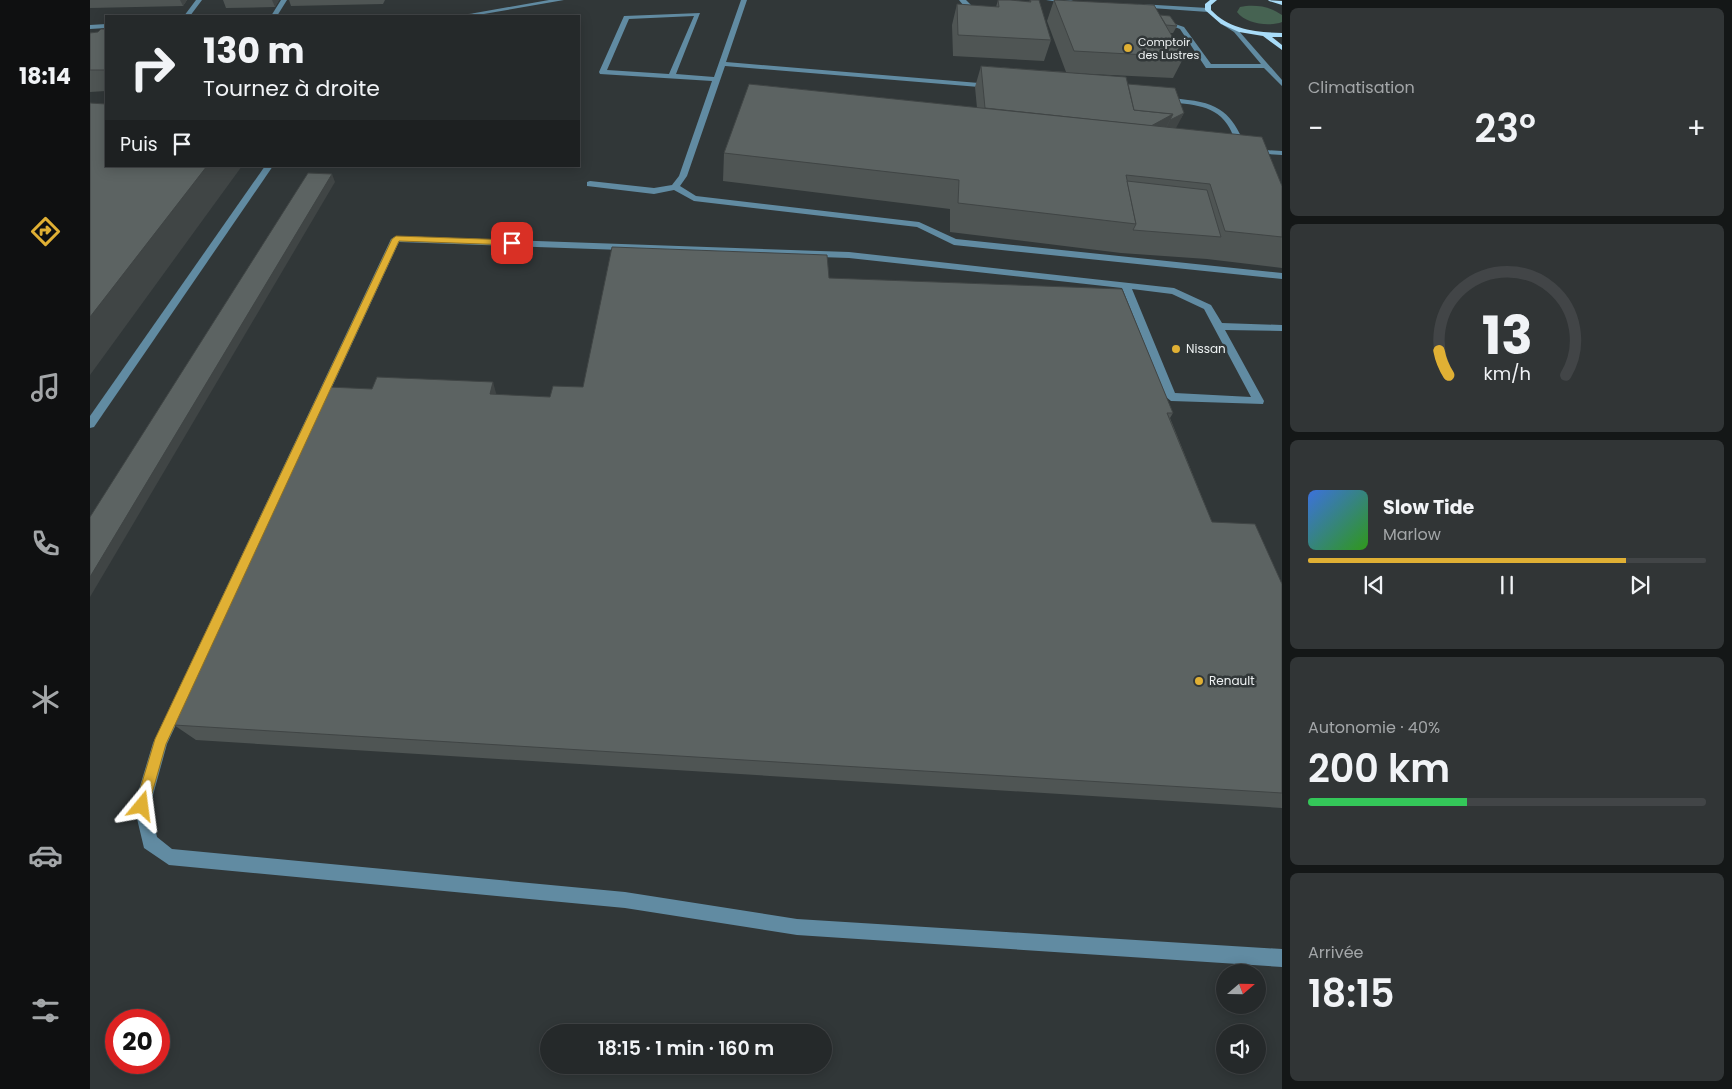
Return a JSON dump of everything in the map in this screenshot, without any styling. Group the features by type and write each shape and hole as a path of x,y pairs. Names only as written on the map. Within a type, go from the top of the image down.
{"main road":[{"path":"1214,0 1208,4 1208,10 1214,18 1226,25 1238,29 1282,35"},
{"path":"1271,0 1279,2"},
{"path":"1266,34 1282,48"}],"street":[{"path":"188,15 199,0"},
{"path":"275,15 284,0"},
{"path":"481,15 501,14 561,0"},
{"path":"675,187 683,176 744,0"},
{"path":"962,0 972,10 991,11"},
{"path":"1049,0 1078,2"},
{"path":"1134,6 1208,10"},
{"path":"672,76 698,14 626,17 603,72 717,79"},
{"path":"1153,20 1162,20 1182,28 1209,66 1266,66"},
{"path":"1226,25 1236,30 1282,84"},
{"path":"90,27 105,26"},
{"path":"723,64 996,86"},
{"path":"1152,99 1195,103 1219,110 1228,118 1243,150"},
{"path":"1233,150 1282,153"},
{"path":"90,424 268,167"},
{"path":"590,184 654,191 675,187 694,198 919,225 954,242 1282,276"},
{"path":"1125,284 1171,397 1259,401 1208,307 1174,291 1125,284 849,254 396,239 160,743 142,806 150,842 169,857 625,900 797,927 1282,958"},
{"path":"1218,326 1282,328"}],"green space":[{"path":"1260,6 1274,10 1282,15 1282,22 1264,24 1252,22 1237,12 1240,7"}],"building":[{"path":"998,0 1031,2 1030,0 1039,0 1051,40 958,35 957,4 999,7"},
{"path":"1054,0 1154,5 1184,57 1074,51"},
{"path":"1160,15 1170,16 1177,26 1166,25"},
{"path":"101,29 105,29 105,70 90,70 90,33 98,32"},
{"path":"981,66 1126,77 1134,110 1173,114 1151,126 985,108"},
{"path":"749,84 1262,137 1282,186 1282,237 1225,231 1210,184 1126,175 1136,224 958,203 959,180 724,153"},
{"path":"1128,84 1175,88 1184,113 1170,120 1173,114 1134,110"},
{"path":"90,103 105,104 105,167 206,167 90,317"},
{"path":"308,173 332,174 90,577 90,517"},
{"path":"1127,181 1207,190 1221,237 1133,230 1136,224"},
{"path":"612,247 827,255 829,278 1122,289 1173,413 1167,413 1212,522 1255,524 1282,584 1282,793 174,725 329,387 372,389 377,377 493,382 490,394 550,397 553,386 583,387"}],"place":[{"name":"Comptoir des Lustres","path":"1128,48"},
{"name":"Nissan","path":"1176,349"},
{"name":"Renault","path":"1199,681"}],"route":[{"path":"142,806 160,743 396,239 512,243"}]}
